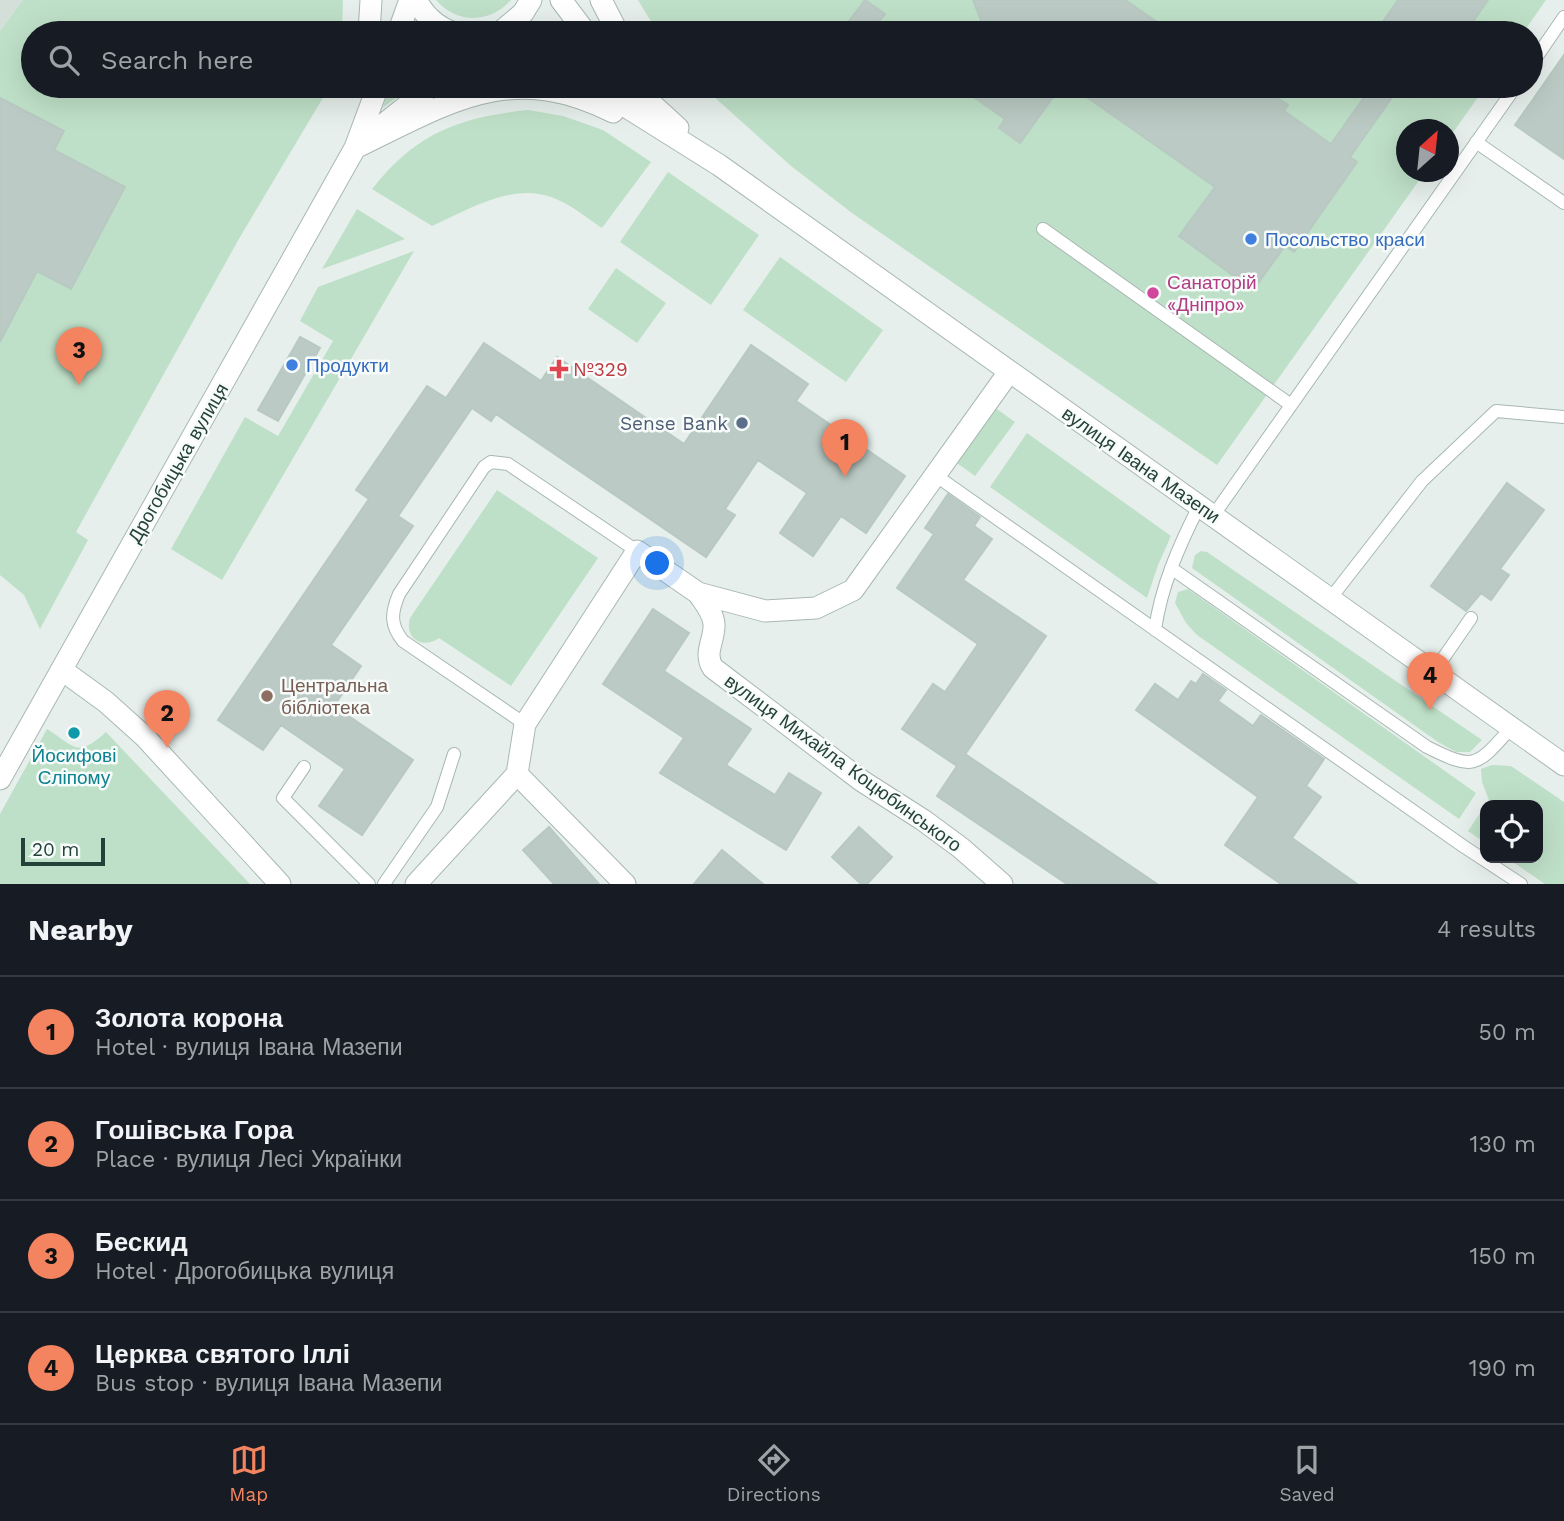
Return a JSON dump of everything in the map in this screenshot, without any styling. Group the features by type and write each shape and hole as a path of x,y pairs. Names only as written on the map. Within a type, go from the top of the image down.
{"street":[{"path":"370,21 371,0"},
{"path":"402,21 410,0"},
{"path":"416,0 433,21"},
{"path":"514,21 531,0"},
{"path":"561,0 577,21"},
{"path":"601,0 612,21"},
{"path":"355,148 361,98"},
{"path":"355,148 374,98"},
{"path":"355,148 417,98"},
{"path":"355,148 462,98"},
{"path":"579,98 593,102 719,165"},
{"path":"612,98 719,165"},
{"path":"645,98 719,165"},
{"path":"664,98 719,165"},
{"name":"Дрогобицька вулиця","path":"0,779 355,148"},
{"name":"вулиця Івана Мазепи","path":"719,165 1564,765"},
{"path":"416,884 517,774 525,724 637,551 698,593 765,611 816,608 853,590 1009,372"},
{"name":"вулиця Михайла Коцюбинського","path":"698,593 709,609 714,624 708,651 708,660 713,668 862,781 961,848 1002,884"},
{"path":"62,670 106,702 145,737 280,884"},
{"path":"517,774 625,884"}],"lane":[{"path":"1543,48 1564,17"},
{"path":"1155,630 1171,568 1206,511 1291,405 1507,98"},
{"path":"1476,142 1564,203"},
{"path":"1043,229 1291,405"},
{"path":"1330,599 1422,481 1496,411 1564,416"},
{"path":"525,724 403,641 394,630 392,611 398,594 484,467 491,462 508,464 637,551"},
{"path":"935,475 1521,884"},
{"path":"1171,568 1427,747 1460,763 1471,763 1486,757 1511,728"},
{"path":"1433,673 1471,618"},
{"path":"384,884 437,807 454,754"},
{"path":"304,767 282,798 369,884"}],"shaded area":[{"path":"0,0 23,0 0,31"}],"green space":[{"path":"23,0 343,0 342,21 21,21 21,98 323,98 240,237 76,532 88,540 40,629 24,595 0,575 0,31"},
{"path":"436,0 511,0 493,13 474,18 454,13"},
{"path":"638,0 1546,0 1531,21 651,21"},
{"path":"386,98 396,98 383,107"},
{"name":"Санаторій «Дніпро»","path":"715,98 1477,98 1459,124 1459,119 1396,119 1396,182 1418,182 1217,465 852,213 791,166"},
{"path":"528,110 563,116 603,130 651,162 602,228 558,200 521,193 490,200 432,226 372,189 405,154 441,131 481,117"},
{"path":"668,172 759,235 711,305 620,242"},
{"path":"357,209 405,239 322,269"},
{"path":"414,251 222,580 171,549 245,417 278,436 333,341 300,321 318,287"},
{"path":"780,257 883,330 846,382 743,310"},
{"path":"616,268 666,303 637,343 588,309"},
{"path":"994,407 1015,422 975,476 954,461"},
{"path":"1027,433 1171,536 1147,598 990,487"},
{"path":"497,490 598,558 511,686 439,638 426,643 416,640 409,625 410,618"},
{"path":"1201,551 1207,552 1482,740 1470,752 1456,752 1438,742 1192,568 1195,555"},
{"path":"1188,589 1476,793 1459,819 1197,635 1186,623 1175,603 1178,592"},
{"path":"47,729 76,747 88,745 106,732 250,884 0,884 0,814"},
{"path":"1492,765 1511,766 1564,802 1564,884 1545,884 1514,863 1543,863 1543,800 1489,800 1482,782 1481,769"},
{"path":"1480,813 1480,839 1468,831"}],"building":[{"path":"865,0 885,14 879,21 849,21"},
{"path":"973,0 1125,0 1156,21 981,21"},
{"path":"1398,0 1488,0 1473,21 1383,21"},
{"path":"1564,55 1564,159 1515,125 1534,98 1543,98 1543,85"},
{"path":"0,98 64,131 54,150 125,187 71,289 37,271 0,342"},
{"path":"975,98 1052,98 1020,143 999,128 1005,119"},
{"path":"1088,98 1278,98 1288,105 1284,111 1331,144 1364,98 1392,98 1350,157 1357,162 1294,252 1285,246 1253,290 1179,236 1215,187"},
{"path":"300,337 320,348 278,421 258,410"},
{"path":"484,343 541,381 557,357 684,444 751,345 808,384 796,401 905,476 866,533 841,516 813,556 780,533 807,493 758,460 725,509 735,515 706,557 496,414 491,421 472,408 398,516 413,526 331,645 361,666 334,706 413,760 362,835 319,806 345,769 281,725 263,750 218,720 369,499 356,490 427,386 446,398"},
{"path":"1507,483 1544,510 1500,569 1509,575 1491,600 1481,593 1466,611 1431,586"},
{"path":"948,494 980,517 974,526 992,539 963,580 1046,636 965,754 1157,884 1067,884 937,796 957,766 902,729 933,684 945,692 978,644 897,588 934,534 925,528"},
{"path":"653,609 689,633 664,671 751,729 726,765 775,795 789,773 821,793 786,850 660,773 684,738 603,684"},
{"path":"1203,674 1226,690 1218,701 1253,726 1261,715 1324,759 1306,786 1321,797 1292,838 1357,884 1281,884 1225,845 1258,797 1136,710 1155,684 1178,700 1191,681 1196,684"},
{"path":"549,827 599,884 554,884 523,850"},
{"path":"859,827 892,857 867,884 861,884 832,857"},
{"path":"722,850 763,884 694,884"}],"place":[{"name":"Посольство краси","path":"1251,239"},
{"name":"Санаторій «Дніпро»","path":"1153,293"},
{"name":"Продукти","path":"292,365"},
{"name":"№329","path":"559,369"},
{"name":"Бескид","path":"79,385"},
{"name":"Sense Bank","path":"742,423"},
{"name":"Золота корона","path":"845,477"},
{"name":"Центральна бібліотека","path":"267,696"},
{"name":"Церква святого Іллі","path":"1430,710"},
{"name":"Йосифові Сліпому","path":"74,733"},
{"name":"Гошівська Гора","path":"167,748"}]}
